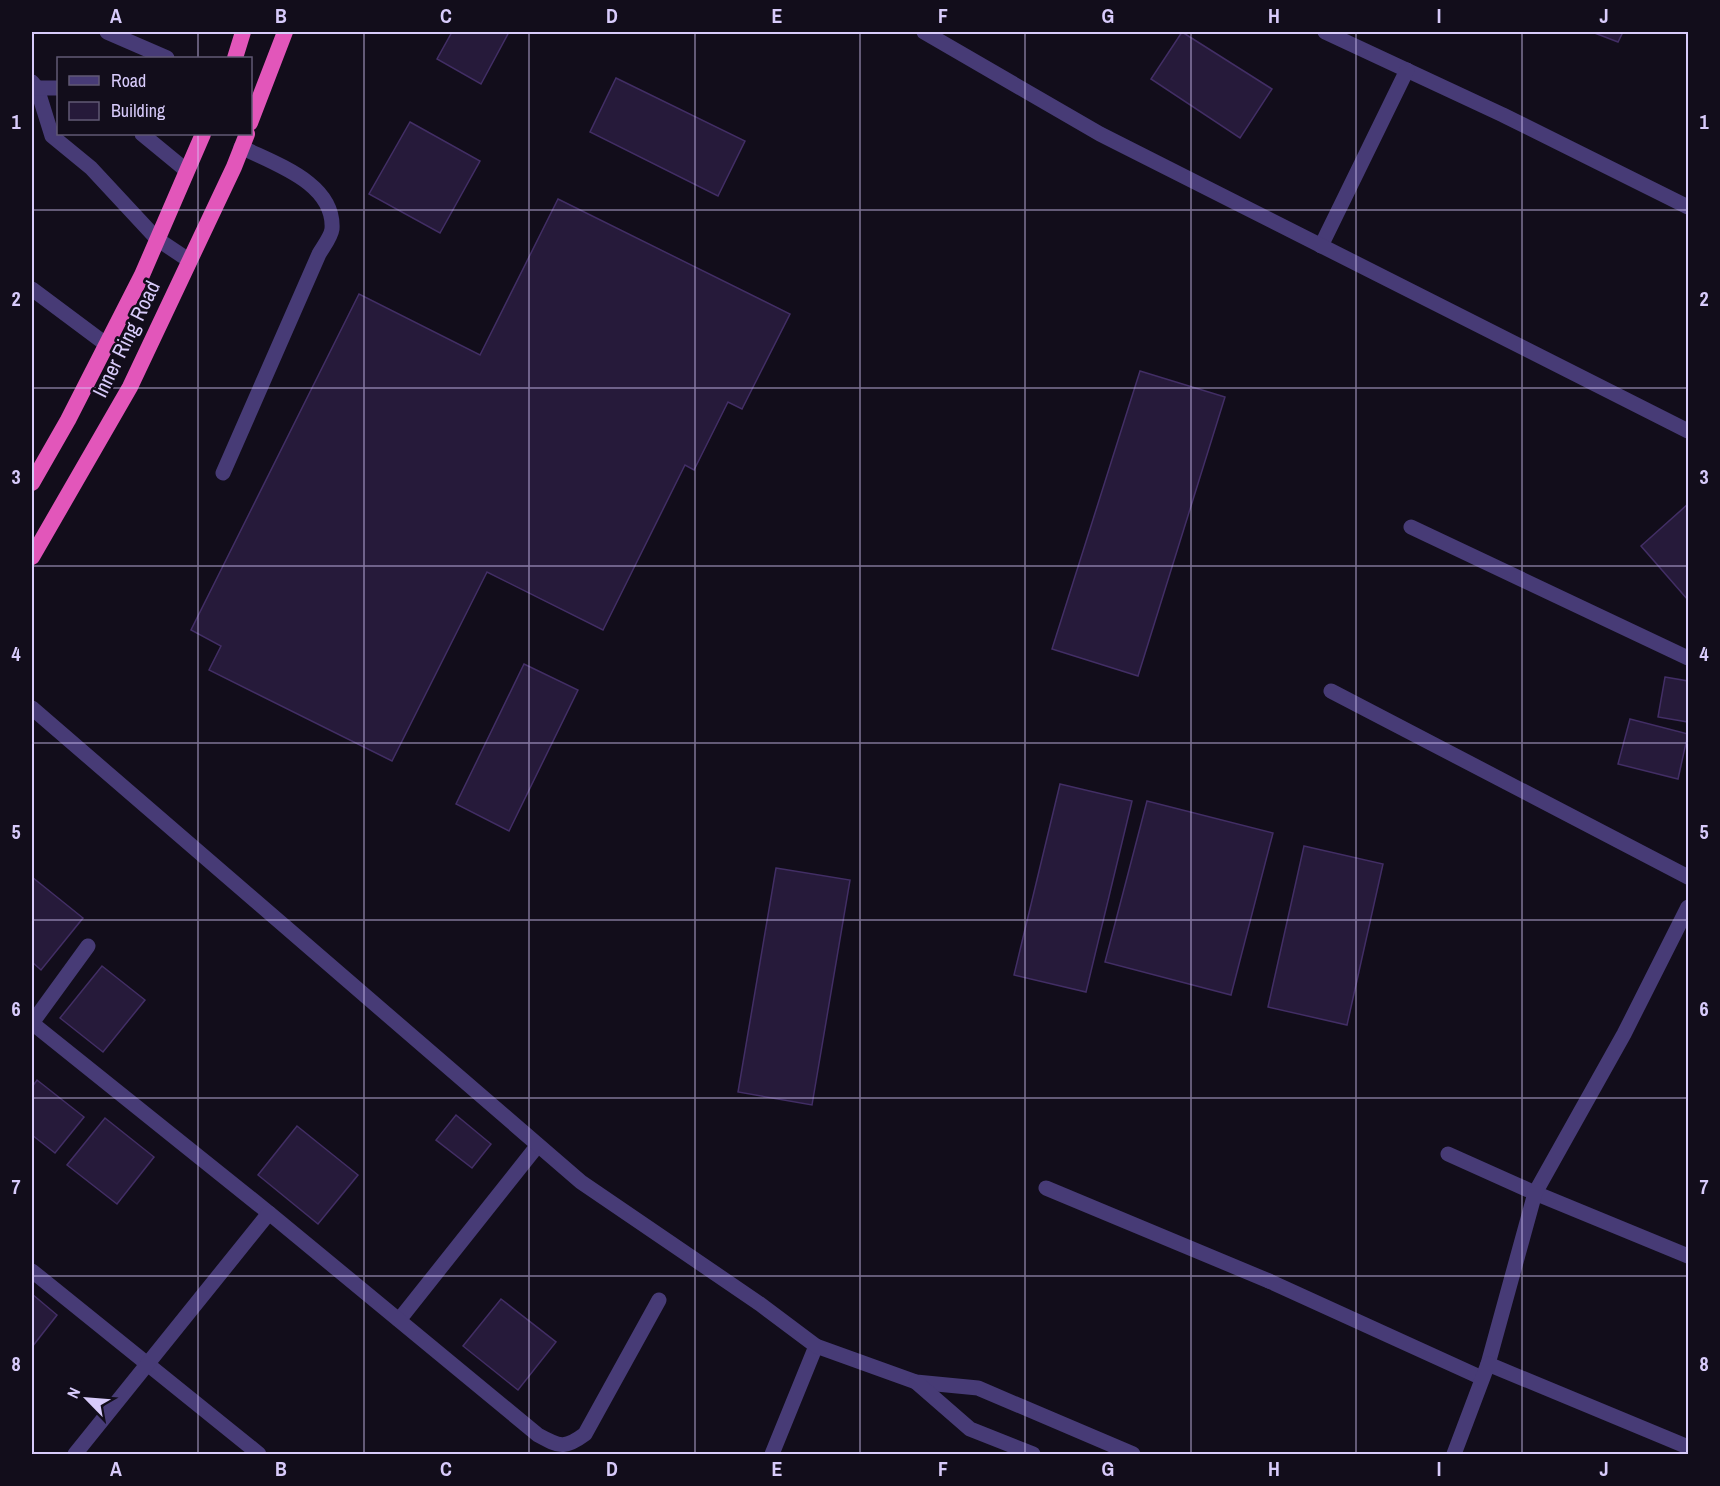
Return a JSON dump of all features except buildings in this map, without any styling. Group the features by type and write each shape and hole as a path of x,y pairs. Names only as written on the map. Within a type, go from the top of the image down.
{"highway":[{"path":"235,57 243,32"},
{"path":"252,118 285,32"},
{"name":"Inner Ring Road","path":"32,483 107,345 203,135"},
{"name":"Inner Ring Road","path":"32,557 130,387 244,140"}],"street":[{"path":"107,32 165,57"},
{"path":"924,32 1100,134 1689,431"},
{"path":"1325,32 1689,207"},
{"path":"1322,246 1407,70"},
{"path":"57,88 34,85 52,136 90,168 157,239 190,261"},
{"path":"143,135 187,171"},
{"path":"223,472 319,254 332,231 330,210 315,188 244,140"},
{"path":"32,289 107,345"},
{"path":"1411,527 1689,658"},
{"path":"1331,691 1689,877"},
{"path":"32,708 581,1182 760,1304 816,1346 916,1382 978,1388 1133,1455"},
{"path":"1454,1455 1485,1371 1535,1193 1624,1034 1689,907"},
{"path":"87,946 32,1023 269,1213 538,1435 557,1446 572,1444 585,1434 660,1300"},
{"path":"399,1320 538,1145"},
{"path":"1448,1154 1535,1193 1689,1256"},
{"path":"1046,1188 1485,1371 1689,1447"},
{"path":"75,1455 269,1213"},
{"path":"32,1271 259,1455"},
{"path":"772,1455 816,1346"},
{"path":"916,1382 970,1428 1033,1455"}]}
